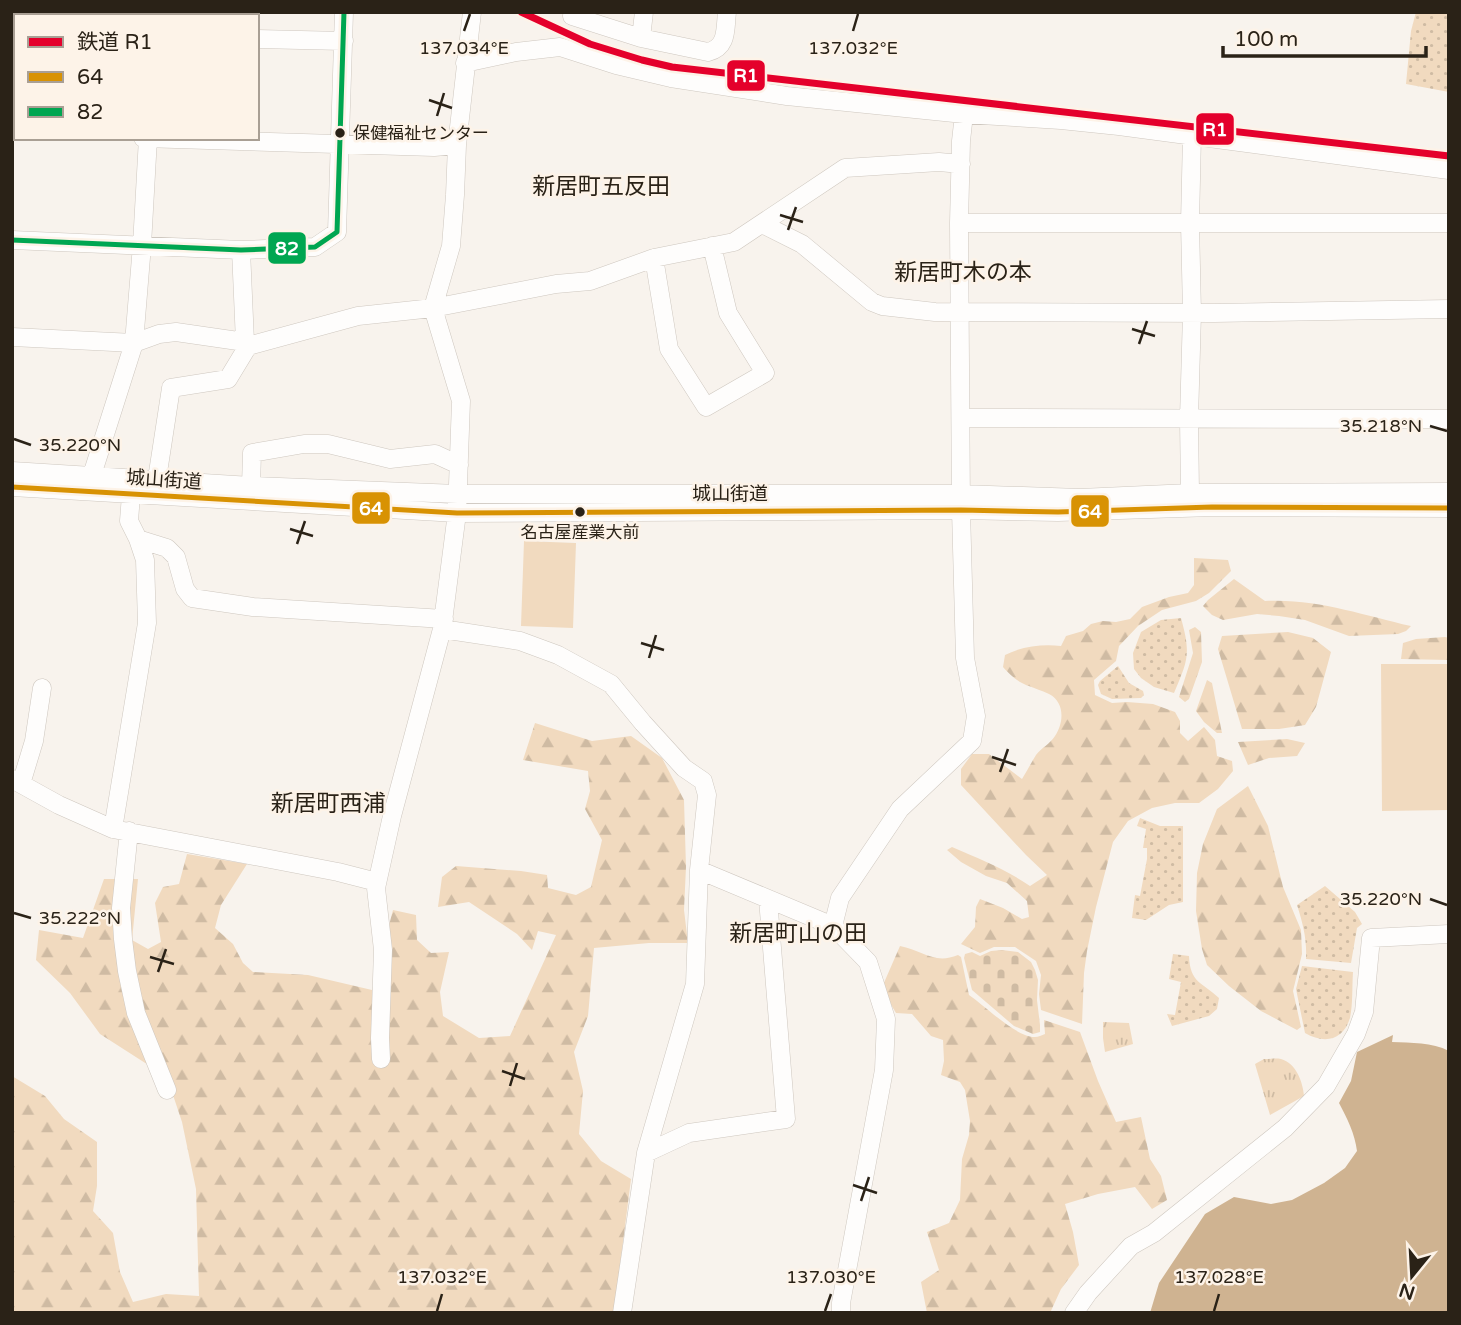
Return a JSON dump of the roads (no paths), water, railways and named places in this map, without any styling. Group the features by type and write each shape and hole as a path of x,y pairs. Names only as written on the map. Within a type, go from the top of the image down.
{"street":[{"path":"12,240 242,250 315,247 337,232 344,12"},
{"path":"381,1059 383,950 376,888 392,816 443,624 457,513 461,401 433,308 451,246 457,145 472,12"},
{"path":"573,12 572,16 641,38 708,52 715,51 723,42 727,12"},
{"path":"641,38 643,12"},
{"path":"259,39 344,41"},
{"path":"465,64 516,52 560,47 616,65 671,78 787,96 964,114 1061,120 1449,170"},
{"path":"833,926 840,898 900,808 972,741 976,716 965,658 961,502 959,223 964,114"},
{"path":"1190,493 1192,135"},
{"path":"92,475 134,343 142,245 146,140"},
{"path":"208,140 434,147 457,145"},
{"path":"12,337 134,343 159,334 176,332 247,344 358,316 433,308 556,284 590,281 654,258 734,242 845,168 939,162 961,164"},
{"path":"959,223 1449,223"},
{"path":"762,224 802,244 872,302 882,306 935,312 1192,313 1449,309"},
{"path":"654,258 669,349 706,407 765,373 727,313 712,246"},
{"path":"157,479 171,388 228,379 247,344 242,250"},
{"path":"961,418 1449,419"},
{"path":"251,486 252,453 304,444 328,444 390,459 435,454 459,465"},
{"name":"城山街道","path":"12,471 251,486 458,494 961,502 1058,512 1212,507 1449,508"},
{"name":"城山街道","path":"12,487 457,513 961,502 1190,493 1449,492"},
{"path":"131,495 129,521 145,560 147,623 121,830 121,908 127,971 136,1013 167,1090"},
{"path":"138,539 167,548 176,557 185,589 192,598 253,607 443,624 520,640 558,656 611,684 684,768 703,781 706,795 699,870 695,984 646,1153 622,1313"},
{"path":"42,688 34,741 17,782 59,805 121,830 377,882"},
{"path":"699,870 833,926 868,962 886,1019 884,1070 842,1313"},
{"path":"646,1153 689,1133 786,1119 768,899"},
{"path":"1074,1313 1088,1293 1131,1246 1154,1233 1285,1128 1326,1086 1356,1034 1364,1012 1371,938 1449,934"}],"rail line":[{"name":"R1","path":"521,12 590,44 672,67 1449,156"}],"place":[{"name":"保健福祉センター","path":"340,133"},
{"name":"名古屋産業大前","path":"580,512"}],"district":[{"name":"新居町五反田","path":"601,187"},
{"name":"新居町木の本","path":"963,273"},
{"name":"新居町西浦","path":"328,804"},
{"name":"新居町山の田","path":"798,934"}]}
